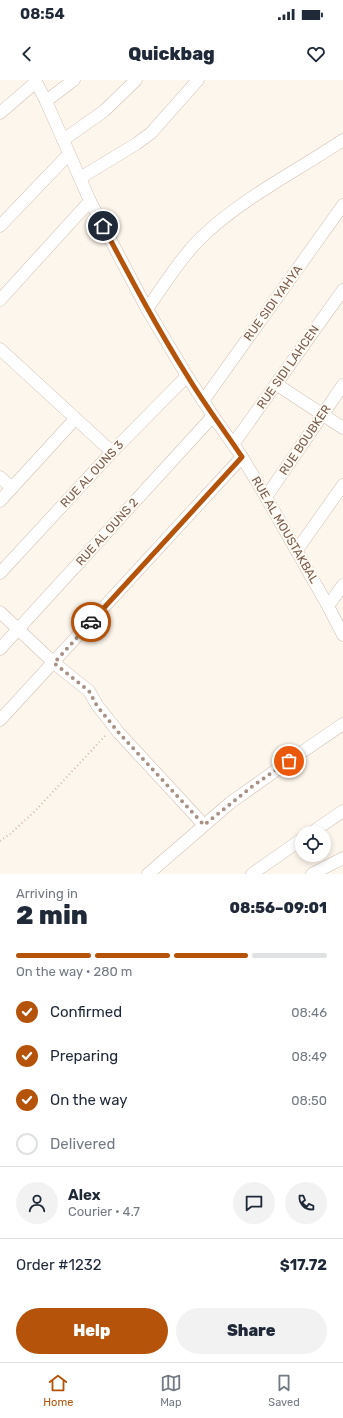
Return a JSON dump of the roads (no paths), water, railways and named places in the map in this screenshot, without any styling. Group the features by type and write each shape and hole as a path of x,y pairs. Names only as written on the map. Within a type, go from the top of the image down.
{"street":[{"path":"46,101 74,80"},
{"path":"63,140 104,111 136,80"},
{"path":"80,178 136,144 151,133 198,80"},
{"path":"0,113 35,81"},
{"name":"RUE AL MOUSTAKBAL","path":"35,81 46,101 90,201 147,309 187,376 213,416 234,444 266,496 343,635"},
{"path":"147,309 181,262 204,235 229,214 253,197 343,140"},
{"path":"2,220 69,154"},
{"path":"0,300 90,201"},
{"name":"RUE SIDI YAHYA","path":"203,401 343,205"},
{"name":"RUE SIDI LAHCEN","path":"234,444 343,290"},
{"path":"0,349 112,452"},
{"name":"RUE AL OUNS 3","path":"0,574 112,452 187,376"},
{"path":"276,384 343,428"},
{"name":"RUE BOUBKER","path":"266,496 343,385"},
{"name":"RUE AL OUNS 2","path":"0,649 213,416"},
{"path":"0,501 75,419"},
{"path":"0,720 242,457"},
{"path":"0,477 12,488"},
{"path":"297,550 343,485"},
{"path":"328,606 343,585"},
{"path":"0,612 54,663 89,691 97,706 114,726 204,825"},
{"path":"148,874 204,825 254,785 343,724"},
{"path":"321,826 343,811"},
{"path":"252,874 295,844"},
{"path":"312,874 343,858"}]}
